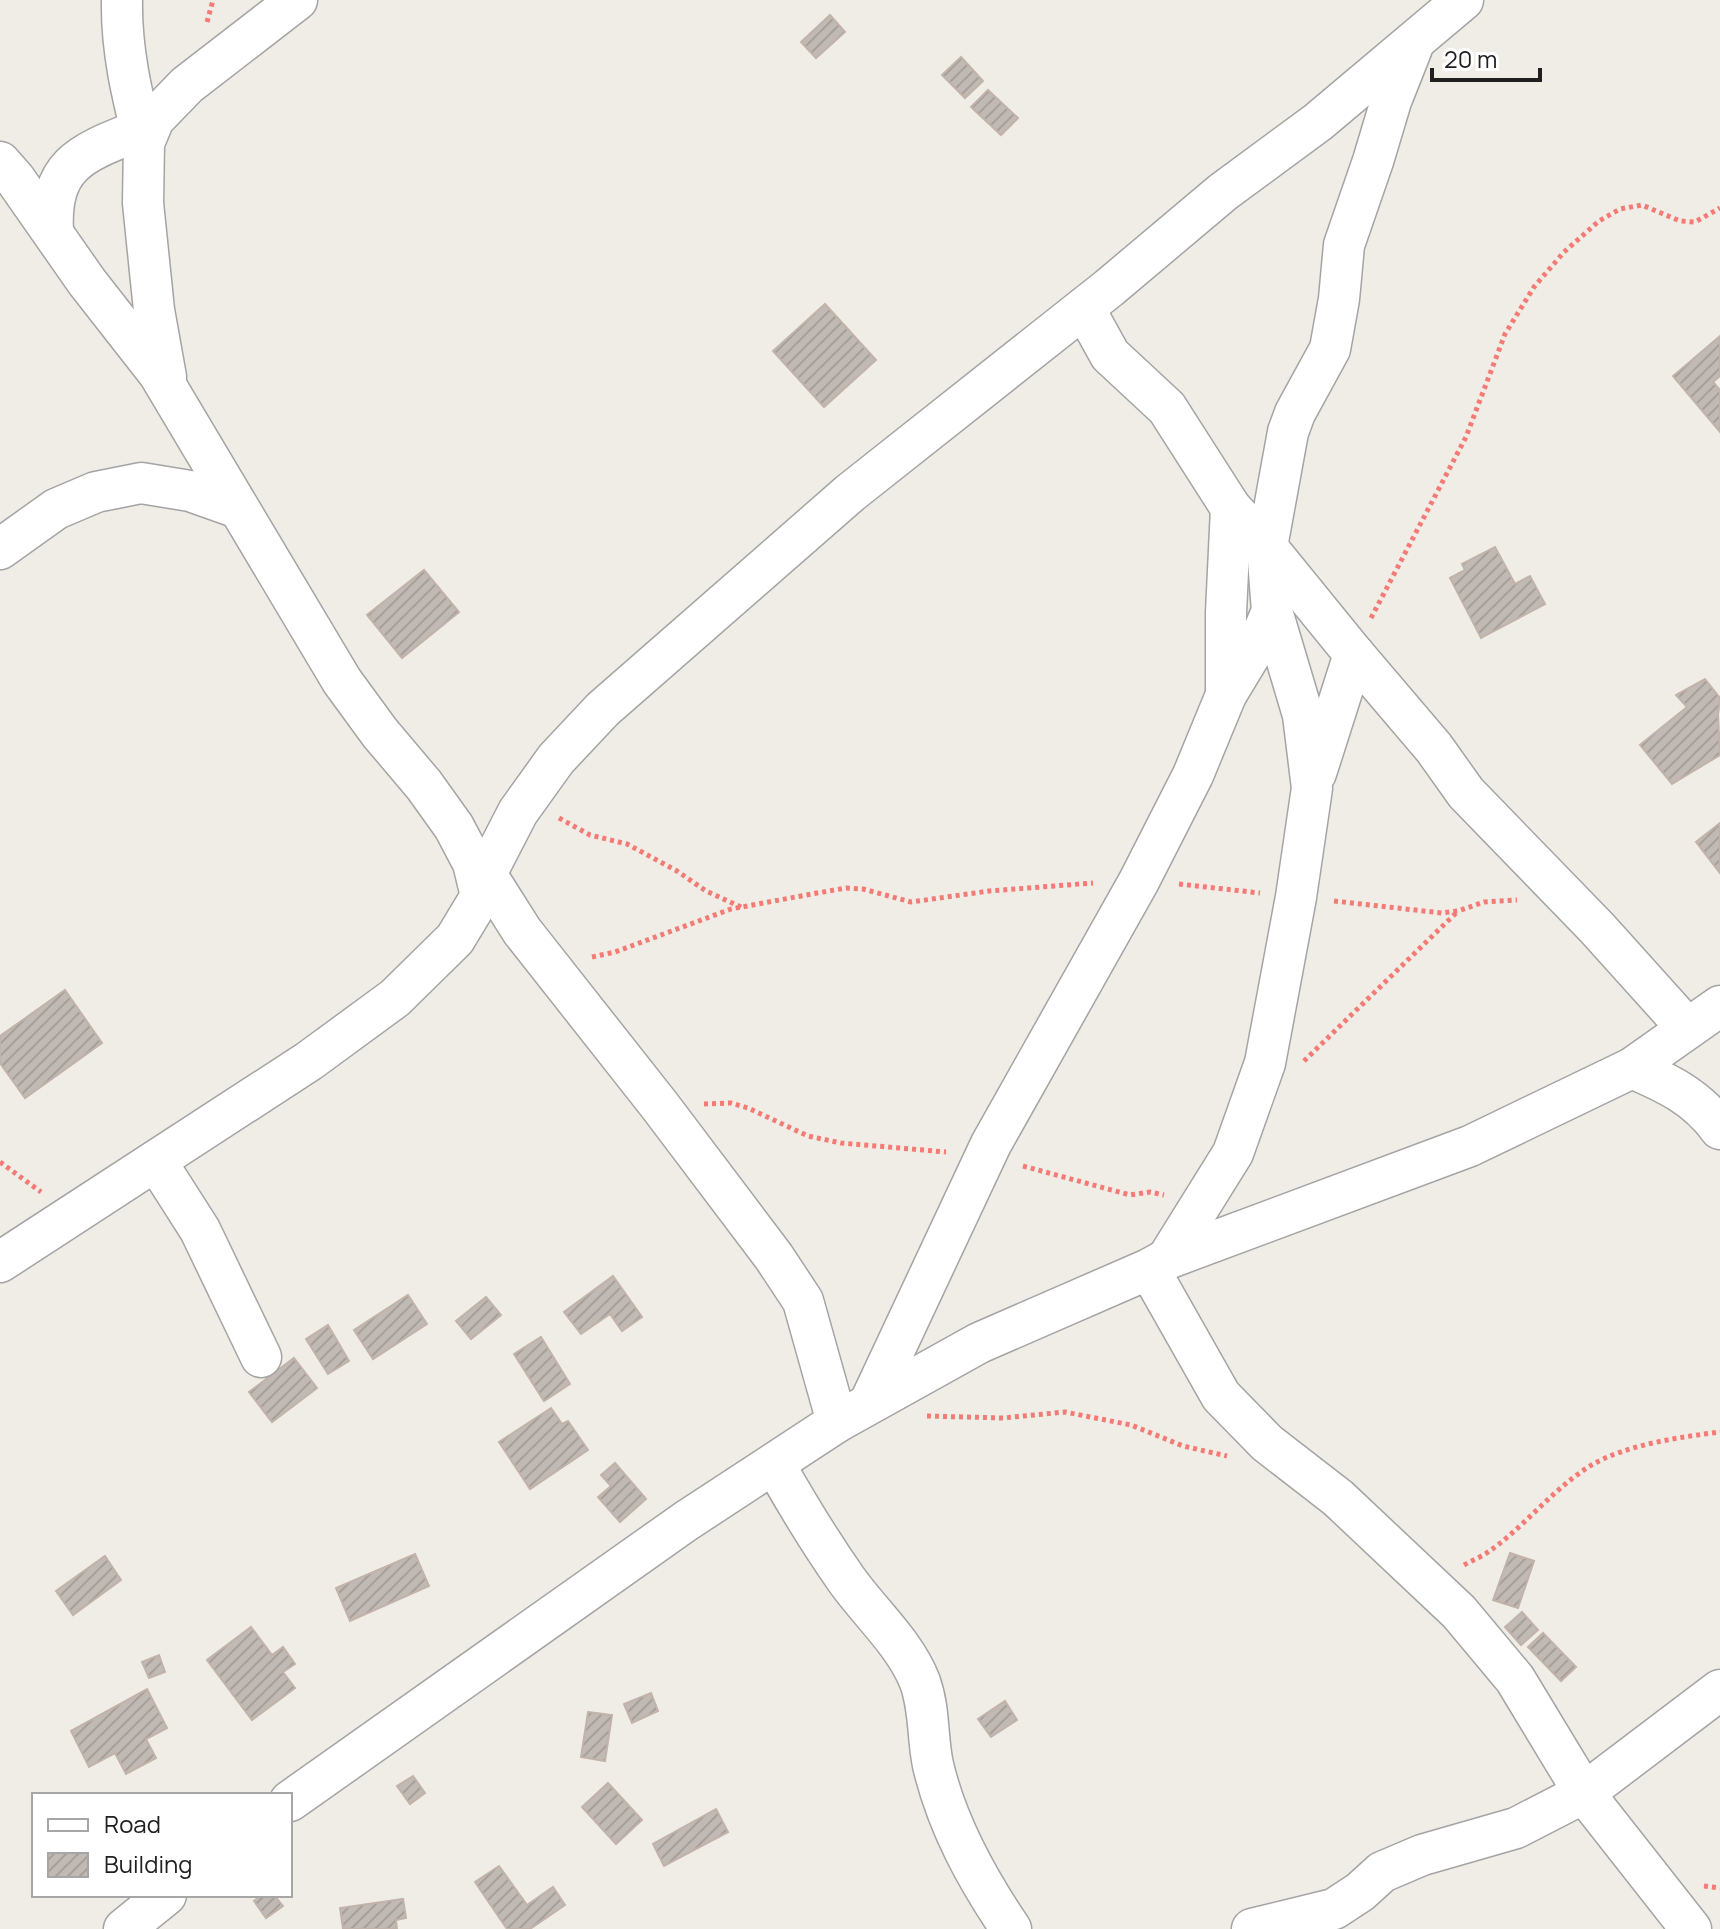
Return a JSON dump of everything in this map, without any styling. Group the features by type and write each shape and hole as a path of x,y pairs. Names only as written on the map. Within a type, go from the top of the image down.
{"street":[{"path":"122,0 121,25 130,90 142,137 143,203 154,310 168,389"},
{"path":"53,233 51,205 60,178 79,158 142,137 154,119 187,85 297,0"},
{"path":"0,1262 309,1061 395,998 455,939 527,799 556,759 603,709 850,493 1177,233 1223,192 1318,122 1463,0"},
{"path":"1312,788 1303,715 1272,611 1267,547 1291,422 1330,349 1344,245 1394,91 1415,41"},
{"path":"0,162 168,389 342,681 454,827 484,885 660,1106 774,1257 803,1301 837,1422"},
{"path":"1084,308 1110,355 1167,408 1231,508 1434,748 1466,793 1687,1028"},
{"path":"0,549 56,509 96,492 141,483 190,491 238,508"},
{"path":"1226,695 1231,508"},
{"path":"870,1402 985,1156 1139,881 1193,775 1226,695 1261,637 1272,611"},
{"path":"1158,1264 1233,1153 1265,1063 1296,897 1312,788 1354,654"},
{"path":"292,1800 686,1521 870,1402 979,1343 1158,1264 1470,1146 1632,1068 1720,1006"},
{"path":"1632,1068 1677,1088 1707,1111 1720,1129"},
{"path":"156,1161 200,1230 261,1357"},
{"path":"1158,1264 1221,1396 1244,1421 1338,1498 1459,1612 1515,1679 1584,1793 1691,1929"},
{"path":"775,1465 832,1558 906,1655 919,1680 929,1711 929,1744 949,1821 1011,1929"},
{"path":"1252,1929 1334,1909 1360,1892 1382,1872 1422,1855 1516,1828 1584,1793 1720,1690"},
{"path":"124,1929 164,1897"}],"path":[{"path":"1354,654 1466,437 1505,334 1534,287 1564,252 1599,221 1620,209 1642,205 1680,221 1695,222 1720,208"},
{"path":"527,799 590,835 627,844 706,891 741,907"},
{"path":"552,968 615,952 741,907 846,888 863,889 911,902 1034,887 1139,881 1442,913 1484,902 1568,898"},
{"path":"1297,1068 1458,911"},
{"path":"660,1106 731,1103 808,1136 841,1143 985,1156 1090,1186 1130,1195 1150,1192 1199,1207"},
{"path":"911,1416 1003,1418 1065,1412 1131,1425 1183,1446 1251,1462 1282,1454"},
{"path":"1426,1579 1461,1567 1491,1550 1591,1465 1630,1450 1686,1436 1720,1432"}],"building":[{"path":"830,15 845,32 816,58 801,42"},
{"path":"961,57 983,81 965,98 942,75"},
{"path":"988,90 1018,118 1001,135 971,107"},
{"path":"825,304 876,360 824,407 773,351"},
{"path":"1720,336 1720,376 1713,382 1720,390 1720,432 1673,376"},
{"path":"1495,547 1515,584 1530,576 1545,604 1481,638 1450,578 1465,570 1462,564"},
{"path":"424,570 459,612 402,658 367,615"},
{"path":"1705,679 1720,698 1720,755 1672,784 1640,745 1687,707 1676,695"},
{"path":"1720,823 1720,873 1696,842"},
{"path":"65,990 102,1043 25,1098 0,1063 0,1036"},
{"path":"613,1276 642,1317 622,1331 610,1314 581,1334 564,1312"},
{"path":"408,1295 427,1324 373,1359 354,1330"},
{"path":"486,1297 501,1315 471,1339 456,1321"},
{"path":"328,1325 349,1361 328,1374 306,1339"},
{"path":"541,1337 570,1384 544,1401 514,1354"},
{"path":"294,1358 317,1388 272,1422 249,1392"},
{"path":"551,1408 562,1424 568,1421 588,1450 530,1489 499,1442"},
{"path":"615,1463 646,1499 620,1522 598,1497 611,1486 601,1475"},
{"path":"1510,1553 1534,1561 1518,1608 1493,1600"},
{"path":"415,1554 429,1586 350,1621 336,1588"},
{"path":"105,1556 121,1580 73,1615 56,1591"},
{"path":"1522,1612 1538,1630 1521,1645 1505,1627"},
{"path":"251,1627 272,1655 283,1647 295,1664 283,1672 295,1688 252,1720 207,1660"},
{"path":"1543,1633 1576,1667 1561,1681 1528,1647"},
{"path":"159,1655 165,1672 149,1678 142,1662"},
{"path":"147,1689 167,1728 146,1739 156,1758 126,1774 115,1753 89,1767 71,1731"},
{"path":"651,1693 658,1711 632,1723 624,1704"},
{"path":"1005,1701 1017,1720 991,1737 978,1719"},
{"path":"588,1712 612,1715 605,1761 581,1757"},
{"path":"413,1776 425,1793 410,1804 397,1786"},
{"path":"608,1783 642,1820 616,1844 582,1807"},
{"path":"716,1809 728,1832 664,1866 653,1844"},
{"path":"499,1866 527,1905 553,1887 565,1905 530,1929 507,1929 475,1882"},
{"path":"259,1897 276,1897 283,1906 266,1918 254,1901"},
{"path":"403,1899 406,1918 396,1920 397,1929 343,1929 340,1908"}]}
